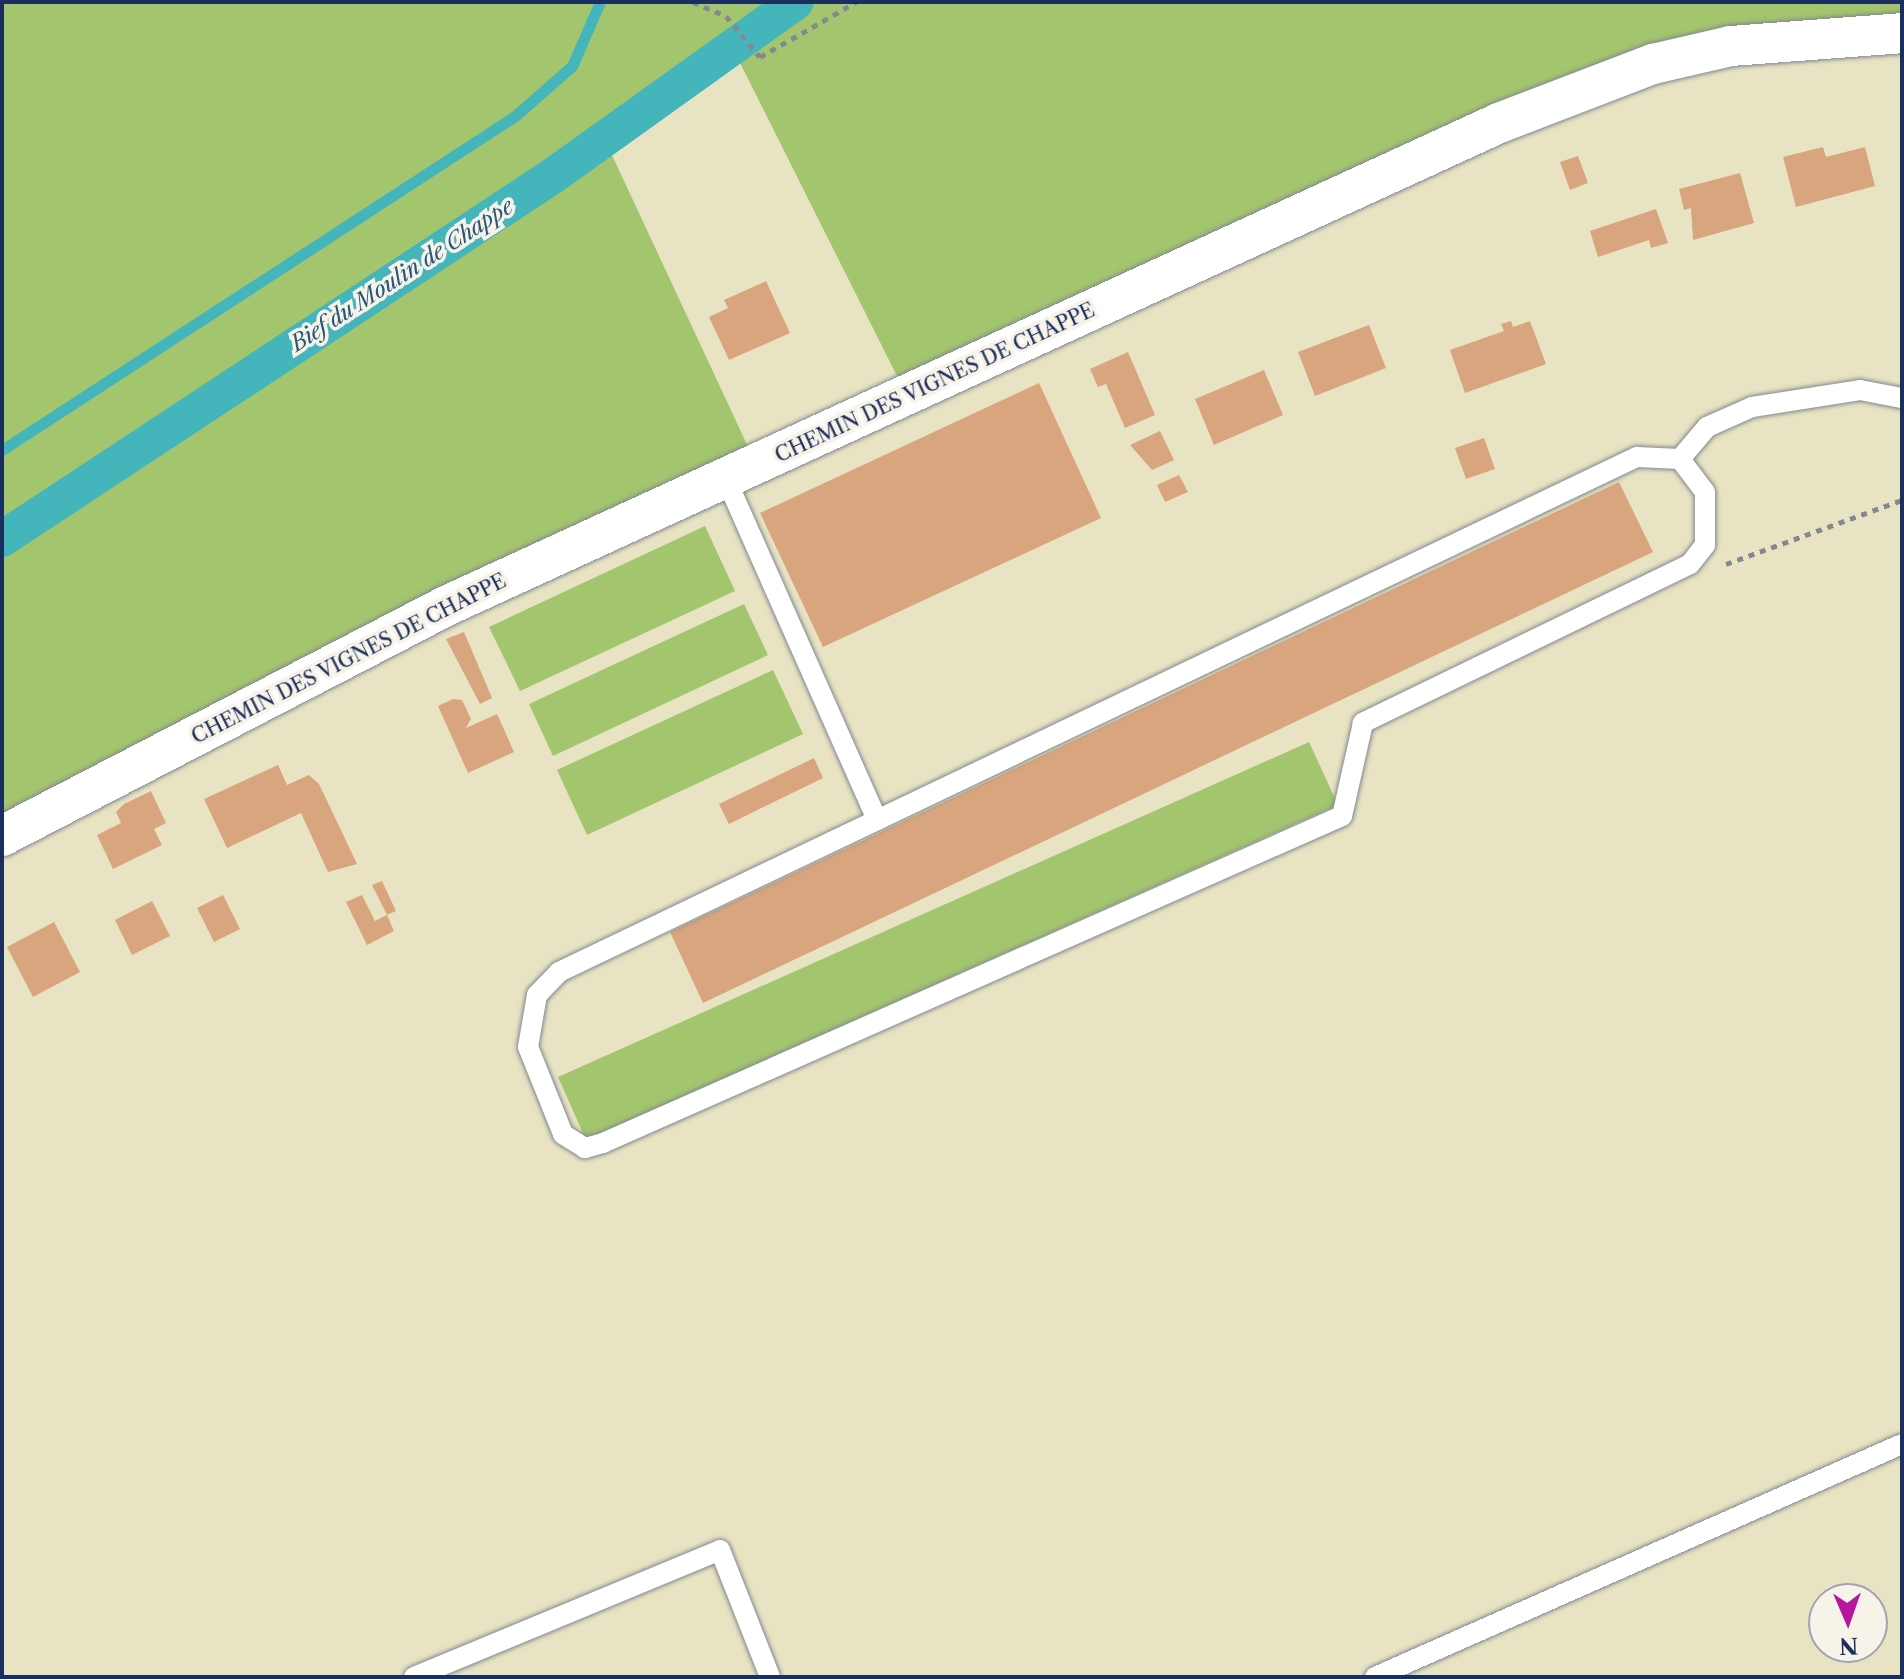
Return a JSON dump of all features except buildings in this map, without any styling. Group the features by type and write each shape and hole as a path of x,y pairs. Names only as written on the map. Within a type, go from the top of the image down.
{"street":[{"name":"CHEMIN DES VIGNES DE CHAPPE","path":"2,836 446,606 1499,123 1653,64 1731,46 1902,33"}],"lane":[{"path":"1680,459 1707,427 1752,407 1860,390 1902,398"},
{"path":"1637,457 1680,459 1705,492 1705,545 1690,564 1363,723 1342,816 603,1143 585,1148 563,1134 528,1047 537,995 552,980 877,820 1637,457"},
{"path":"726,479 877,820"},
{"path":"1375,1677 1902,1444"},
{"path":"414,1677 720,1550 770,1677"}],"path":[{"path":"693,2 726,16 760,57 856,2"},
{"path":"1690,564 1725,565 1902,500"}],"green space":[{"path":"2,2 1902,2 1902,33 1731,46 907,396 738,59 611,153 757,466 2,836"},
{"path":"705,526 735,591 520,691 489,627"},
{"path":"744,604 768,655 553,756 529,704"},
{"path":"773,670 803,734 587,835 557,770"},
{"path":"1309,742 1338,805 586,1140 558,1077"}],"waterway":[{"path":"2,450 515,116 572,66 600,2"},
{"name":"Bief du Moulin de Chappe","path":"2,539 554,175 796,2"}]}
